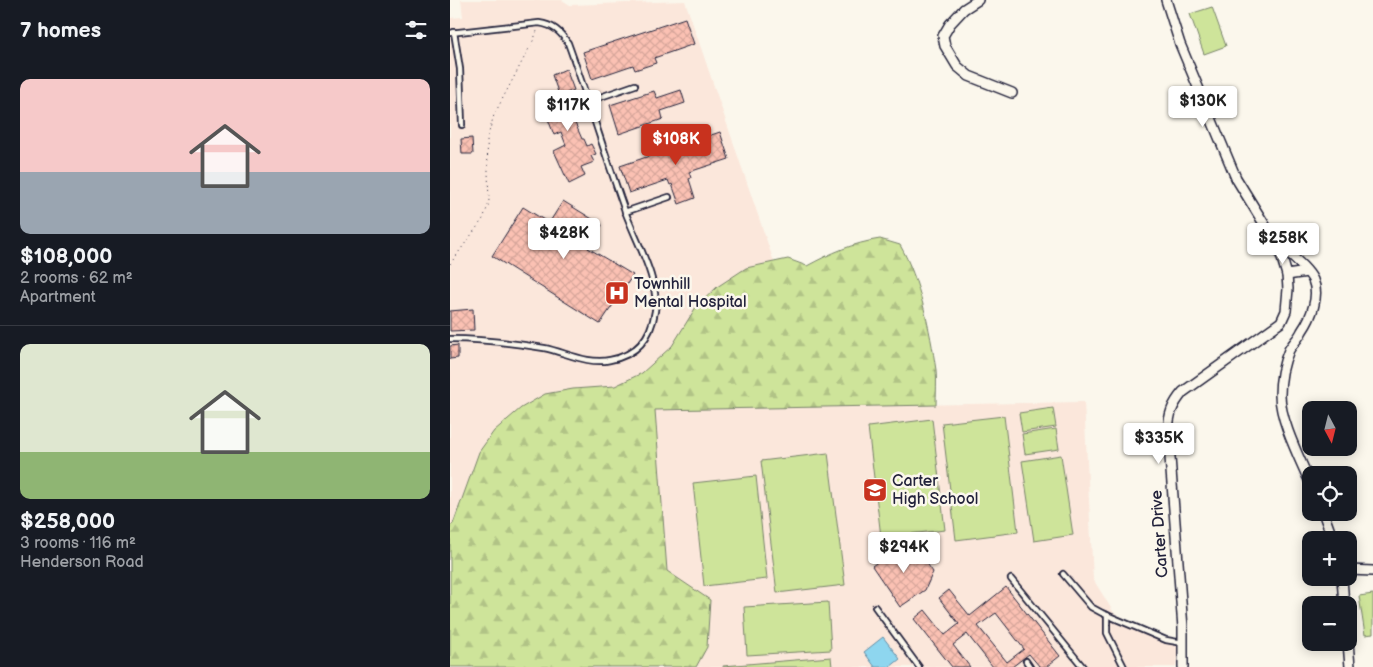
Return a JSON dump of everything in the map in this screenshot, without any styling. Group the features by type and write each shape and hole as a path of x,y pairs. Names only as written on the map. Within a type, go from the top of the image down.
{"street":[{"path":"978,0 964,9 950,24 943,36 945,46 957,66 969,76 1012,93"},
{"path":"1166,0 1180,44 1236,178 1274,240 1308,272 1315,286 1314,302 1303,330 1290,348 1284,363 1280,397 1282,413 1303,466"},
{"name":"Carter Drive","path":"1183,667 1168,431 1171,411 1174,402 1183,392 1281,322 1286,311 1288,299 1287,275 1274,240"},
{"path":"1287,275 1308,272"},
{"path":"1357,570 1373,571"},
{"path":"1349,651 1350,667"}],"lane":[{"path":"450,339 471,339 545,348 593,361 608,361 622,358 636,350 645,339 655,311 655,295 646,264 625,212 589,101 568,43 563,35 550,25 539,23 452,32 460,68 462,125"},
{"path":"589,101 635,84"},
{"path":"625,212 669,197"},
{"path":"1064,574 1091,606 1107,615 1166,640 1183,644"},
{"path":"1011,579 1083,667"},
{"path":"875,607 919,667"},
{"path":"1107,615 1106,626 1109,638 1124,667"},
{"path":"1026,661 1030,667"}],"path":[{"path":"450,264 483,220 489,203 487,139 494,114 534,39 539,23"}],"shaded area":[{"name":"Townhill Mental Hospital","path":"461,0 562,0 570,5 685,1 802,344 804,407 1084,402 1093,579 1114,613 1178,646 1176,667 450,667 450,18 463,17"}],"green space":[{"path":"1212,7 1226,46 1204,54 1190,14"},
{"path":"880,239 900,245 919,289 936,370 936,405 655,410 667,571 710,600 707,647 696,667 450,667 450,526 453,524 479,452 494,431 521,408 545,394 573,389 615,386 642,373 672,346 696,307 717,287 746,268 788,259 807,266 842,249"},
{"path":"1053,408 1056,427 1022,432 1019,413"},
{"path":"1004,416 1018,532 956,540 942,423"},
{"path":"932,419 945,530 881,537 868,427"},
{"path":"1056,429 1059,449 1025,454 1022,434"},
{"path":"828,453 845,585 777,593 761,461"},
{"path":"1061,455 1073,535 1034,541 1022,461"},
{"path":"756,476 767,579 704,586 693,483"},
{"path":"1373,594 1373,634 1365,635 1359,596"},
{"path":"828,602 831,650 747,655 744,607"},
{"path":"831,657 832,667 723,667 723,666"}],"water":[{"path":"883,637 900,659 890,667 875,667 864,652"}],"building":[{"path":"685,18 694,44 654,58 656,63 635,70 633,65 592,79 583,52"},
{"path":"566,69 574,90 562,95 566,105 562,107 566,118 572,116 582,139 584,139 587,146 591,144 596,154 591,156 594,162 581,167 585,176 569,184 554,151 566,145 561,132 554,135 545,111 553,108 548,96 558,92 552,75"},
{"path":"681,90 685,103 661,111 663,119 619,134 610,105 654,91 657,98"},
{"path":"720,132 729,159 689,172 691,178 689,179 695,198 679,204 672,184 670,185 668,180 629,193 620,166"},
{"path":"472,138 473,154 462,154 461,139"},
{"path":"563,201 602,225 588,248 633,275 600,324 492,256 523,207 549,223"},
{"path":"473,309 474,330 450,331 450,311"},
{"path":"458,345 458,358 450,359 450,346"},
{"path":"914,545 933,572 925,590 900,607 872,566 895,549"},
{"path":"1006,587 1060,656 1046,667 1040,667 1029,654 1012,667 993,667 967,634 953,645 970,667 952,667 914,619 925,610 945,635 959,624 939,598 949,590 970,616","holes":["996,613 1024,649 1007,662 978,626"]}],"place":[{"name":"Townhill Mental Hospital","path":"617,293"},
{"name":"Carter High School","path":"875,490"}]}
